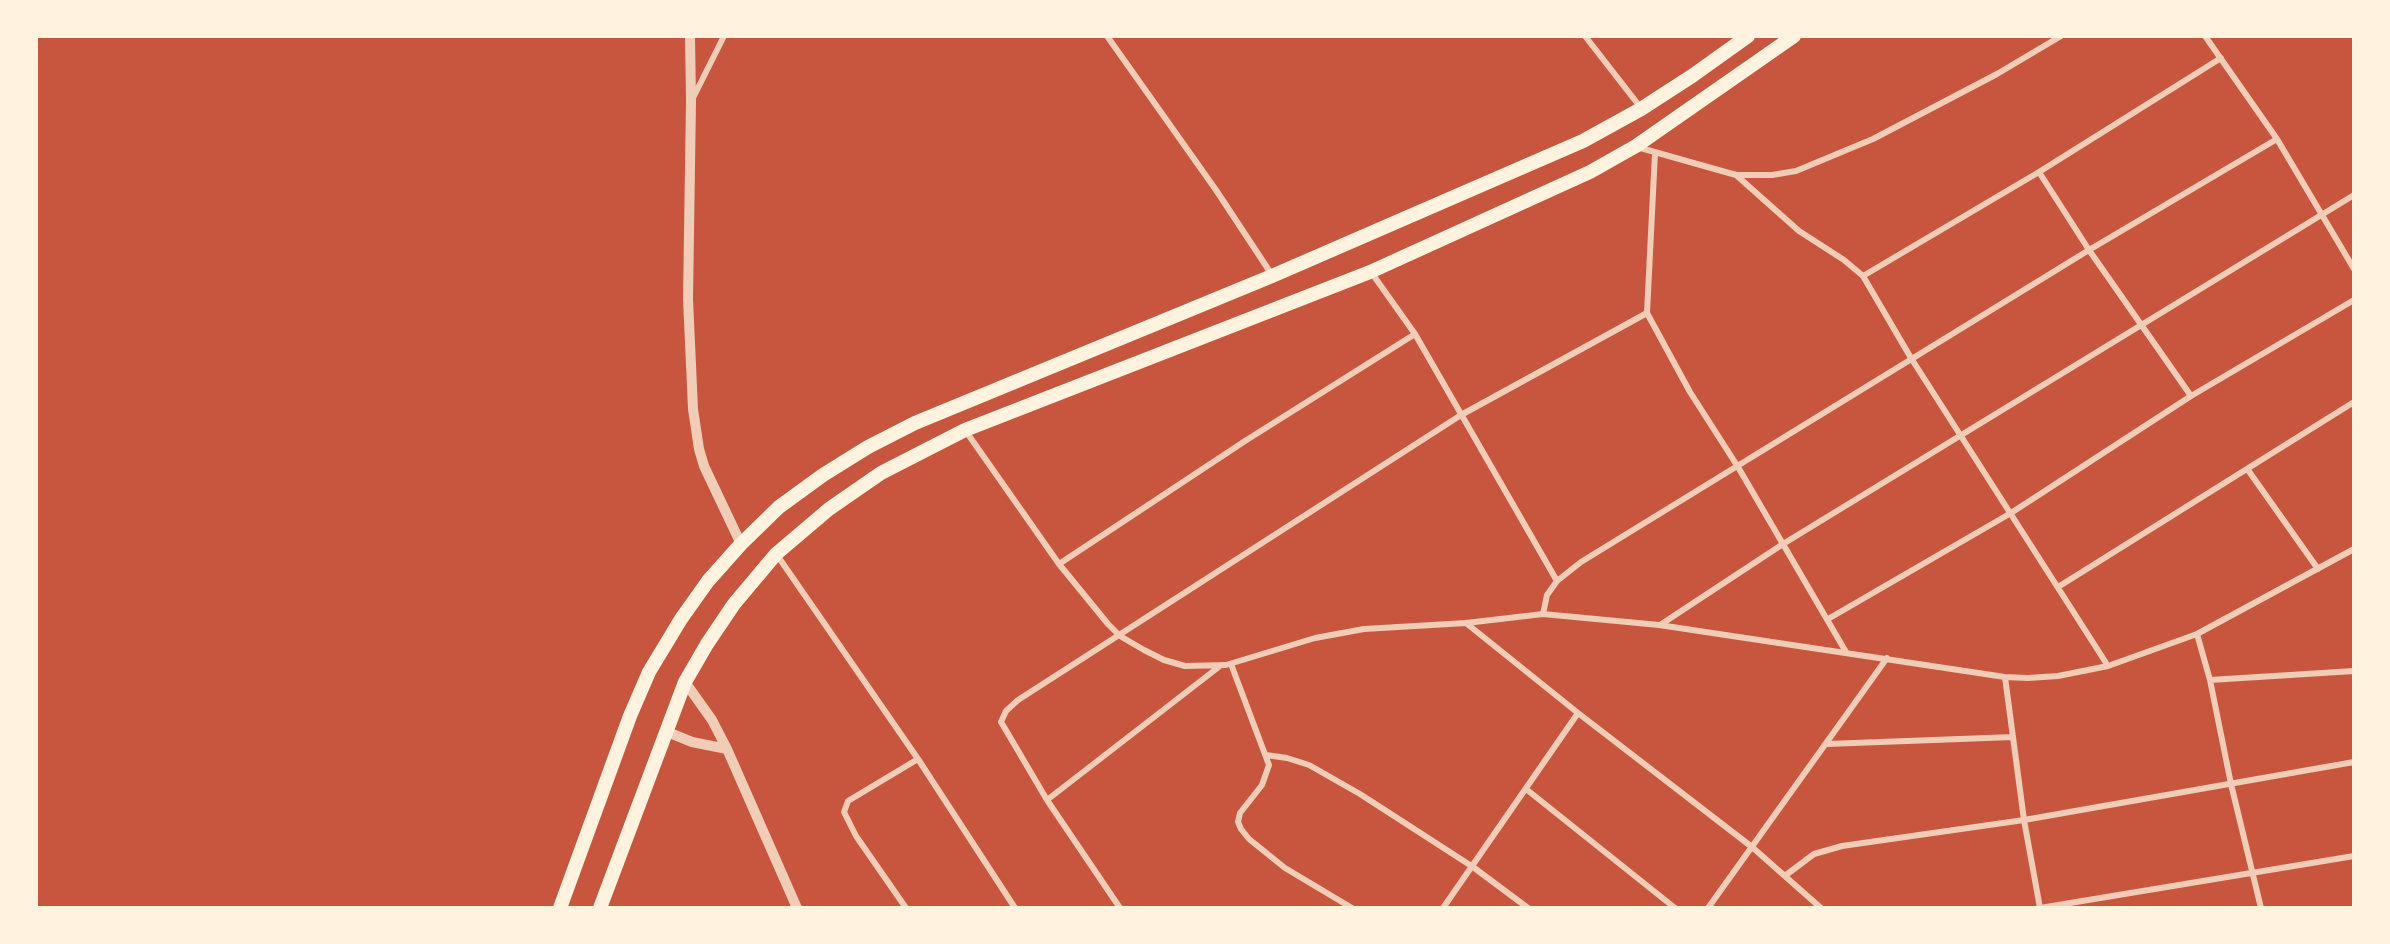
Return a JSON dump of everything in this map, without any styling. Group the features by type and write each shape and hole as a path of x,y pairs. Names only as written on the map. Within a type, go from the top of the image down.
{"main road":[{"path":"560,908 630,716 649,672 681,619 708,581 741,544 779,507 823,475 877,442 915,423 1272,276 1583,141 1641,109 1748,36"},
{"path":"600,908 685,682 734,604 777,554 829,509 881,473 965,430 1370,272 1590,172 1636,146 1794,36"}],"street":[{"path":"690,36 692,102 688,299 693,409 699,449 705,466 741,544"},
{"path":"692,102 724,36"},
{"path":"1107,36 1216,190 1272,276"},
{"path":"1585,36 1641,109"},
{"path":"1636,146 1736,175 1772,175 1796,171 1873,139 1997,74 2061,36"},
{"path":"2205,36 2277,139 2354,269"},
{"path":"1863,276 2039,172 2221,57"},
{"path":"1543,614 1547,595 1557,581 1581,562 1911,358 2277,139"},
{"path":"1655,153 1647,313 1690,392 1738,467 1846,652"},
{"path":"2039,172 2089,250 2191,396"},
{"path":"1736,175 1799,231 1844,260 1863,276 1911,358 2108,666"},
{"path":"1659,626 1783,544 2354,195"},
{"path":"1370,272 1414,334 1557,581"},
{"path":"1828,619 2011,513 2191,396 2354,300"},
{"path":"1120,908 1047,800 1006,732 1001,716 1018,700 1461,415 1647,313"},
{"path":"1059,564 1245,441 1414,334"},
{"path":"2058,587 2354,402"},
{"path":"965,430 1059,564 1092,606 1120,636 1164,660 1185,666 1231,664 1315,638 1364,629 1466,623 1543,614 1659,626 2005,677 2058,676 2108,666 2197,634 2354,549"},
{"path":"2248,470 2318,569"},
{"path":"777,554 918,759 1015,908"},
{"path":"1466,623 1752,847 1821,908"},
{"path":"2197,634 2210,680 2231,784 2261,908"},
{"path":"1708,908 1887,658"},
{"path":"1231,664 1269,765 1262,785 1240,813 1238,822 1241,829 1256,846 1285,868 1352,908"},
{"path":"1047,800 1220,666"},
{"path":"2210,680 2354,671"},
{"path":"2005,677 2024,820 2040,908 2354,856"},
{"path":"685,682 712,720 727,749 797,908"},
{"path":"1443,908 1578,713"},
{"path":"665,731 692,742 727,749"},
{"path":"1827,744 2013,737"},
{"path":"1266,755 1287,758 1309,765 1360,794 1473,867 1528,908"},
{"path":"906,908 856,836 844,812 848,801 918,759"},
{"path":"1785,875 1814,854 1842,846 2024,820 2354,762"},
{"path":"1526,789 1675,908"}]}
